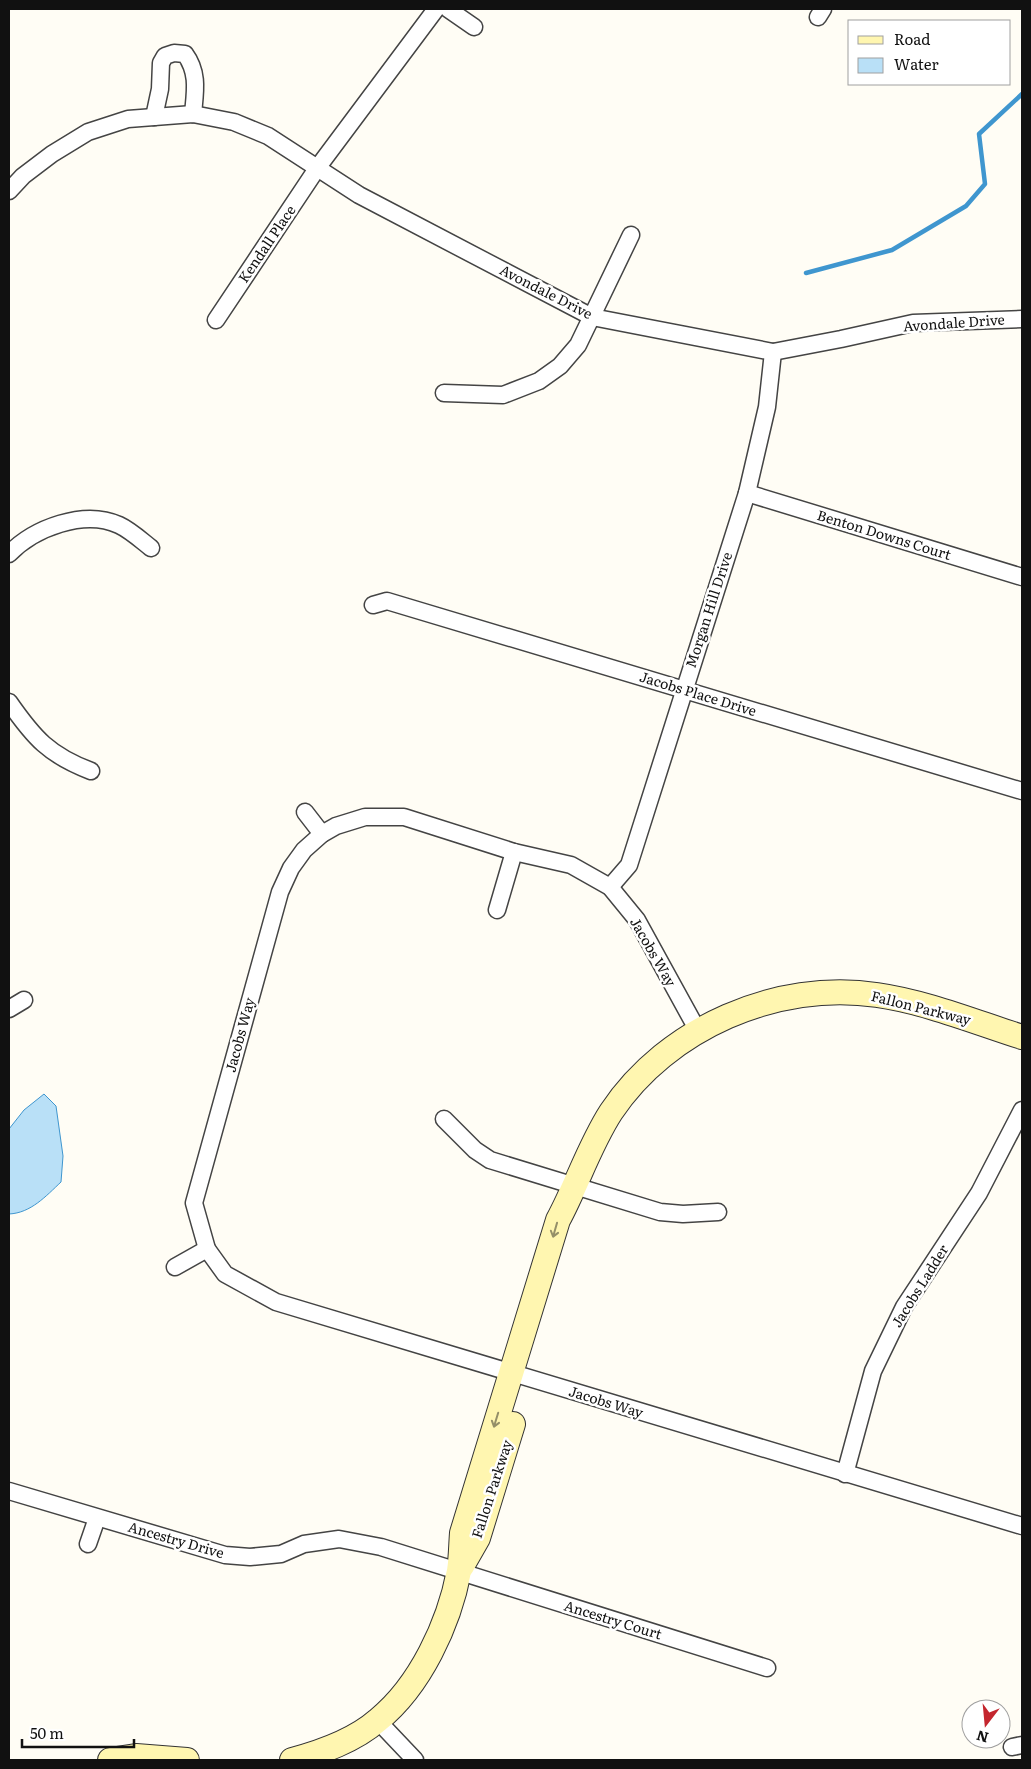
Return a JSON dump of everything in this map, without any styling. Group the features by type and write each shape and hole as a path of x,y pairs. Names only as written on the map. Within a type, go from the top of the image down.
{"street":[{"path":"318,167 436,9"},
{"path":"448,9 474,27"},
{"path":"154,117 160,89 161,63 164,56 174,53 185,54 196,77 193,114"},
{"name":"Avondale Drive","path":"9,191 23,176 52,154 88,132 128,119 193,114 234,122 268,136 359,195 592,317 773,352 913,323 1022,319"},
{"name":"Kendall Place","path":"216,320 318,167"},
{"path":"444,394 503,395 539,382 560,366 578,345 632,235"},
{"name":"Morgan Hill Drive","path":"610,887 629,865 747,493 767,407 773,352"},
{"name":"Benton Downs Court","path":"747,493 1022,576"},
{"path":"9,554 16,547 42,532 69,522 98,518 120,526 151,548"},
{"name":"Jacobs Place Drive","path":"373,605 388,601 1022,791"},
{"path":"11,712 49,751 65,762 91,771"},
{"path":"305,812 322,834"},
{"name":"Jacobs Way","path":"698,1031 637,920 610,887 571,865 514,852 404,817 365,817 336,826 322,834 304,850 291,868 277,901 194,1203 206,1249 225,1274 276,1302 1022,1526"},
{"path":"497,910 514,852"},
{"name":"Fallon Parkway","path":"292,1760 323,1752 378,1720 409,1688 433,1649 459,1572 478,1538 519,1376 573,1225 576,1187 597,1137 612,1112 630,1088 656,1060 698,1031 742,1010 789,996 840,992 878,995 920,1005 1022,1037"},
{"path":"9,1010 24,1000"},
{"name":"Jacobs Ladder","path":"846,1474 877,1363 904,1307 979,1193 1022,1110"},
{"path":"444,1119 475,1150 490,1160 660,1212 683,1214 718,1212"},
{"path":"175,1267 206,1249"},
{"name":"Ancestry Drive","path":"9,1491 225,1555 250,1557 281,1554 304,1544 339,1539 380,1548 459,1572"},
{"path":"88,1544 97,1518"},
{"name":"Ancestry Court","path":"459,1572 767,1668"},
{"path":"378,1720 415,1760"},
{"path":"110,1760 136,1756 187,1760"}],"water":[{"path":"44,1094 56,1106 63,1156 61,1182 31,1207 24,1211 9,1214 9,1129 24,1110"}],"waterway":[{"path":"806,273 892,250 966,206 985,184 979,134 1022,94"}]}
